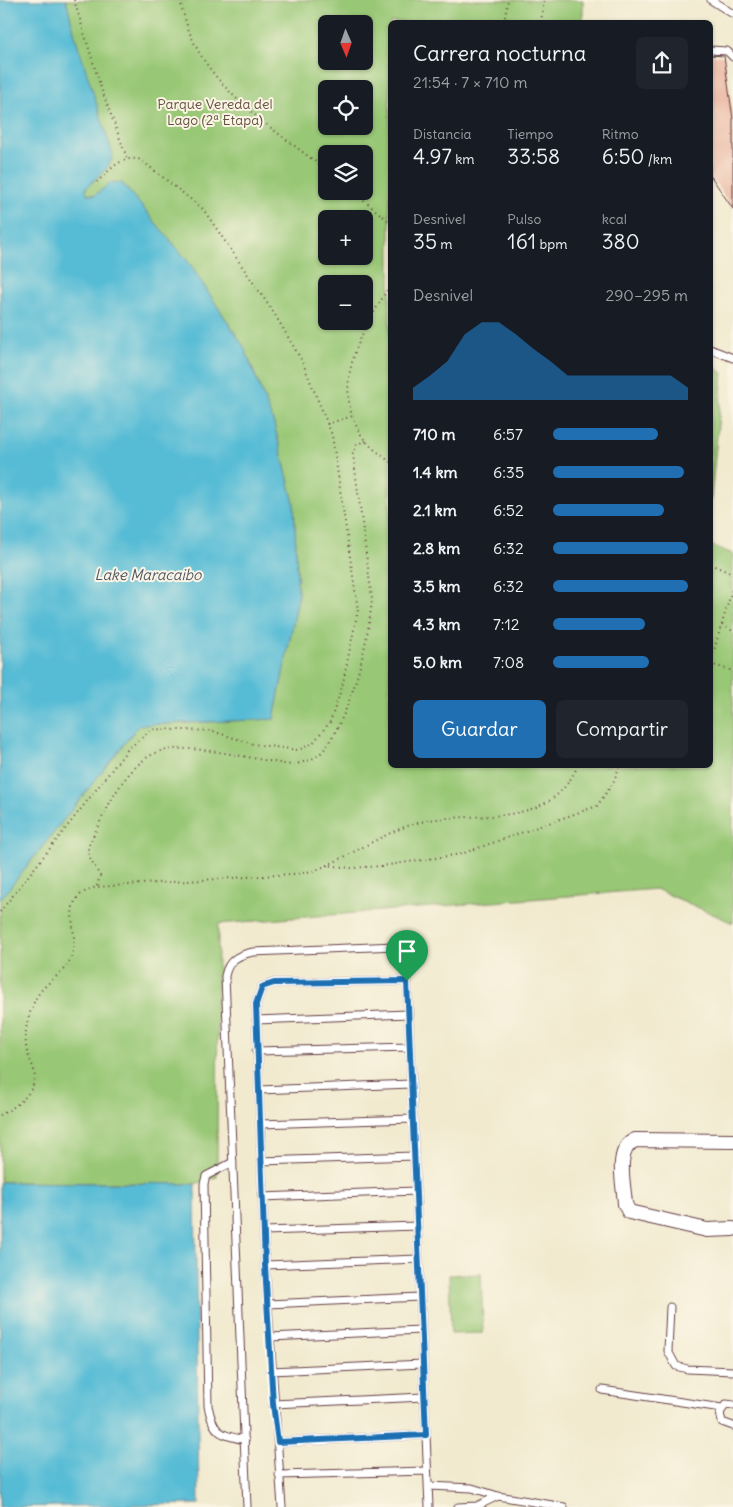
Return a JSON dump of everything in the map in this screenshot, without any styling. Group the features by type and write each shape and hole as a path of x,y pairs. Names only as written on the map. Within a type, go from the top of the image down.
{"street":[{"path":"733,1141 635,1140 627,1144 622,1153 625,1204 629,1212 707,1230 733,1229"}],"lane":[{"path":"712,0 733,14"},
{"path":"713,50 727,51 733,57"},
{"path":"713,350 733,358"},
{"path":"248,1507 224,976 226,967 239,954 252,952 396,946 406,953 429,1507"},
{"path":"282,1507 278,1442 273,1404 265,1265 256,1051 256,1004 262,987 274,983 407,981"},
{"path":"256,1020 408,1014"},
{"path":"256,1051 410,1047"},
{"path":"259,1090 411,1084"},
{"path":"260,1124 412,1119"},
{"path":"261,1161 414,1156"},
{"path":"233,1162 206,1176 204,1184 208,1406 212,1425 222,1435 244,1440"},
{"path":"262,1197 416,1191"},
{"path":"264,1231 417,1226"},
{"path":"265,1265 418,1259"},
{"path":"268,1304 420,1297"},
{"path":"670,1307 668,1351 676,1366 687,1369 733,1371"},
{"path":"270,1337 421,1330"},
{"path":"272,1371 423,1364"},
{"path":"602,1390 722,1408"},
{"path":"273,1404 424,1397"},
{"path":"733,1404 726,1404 720,1413 722,1422 733,1426"},
{"path":"278,1442 426,1435"},
{"path":"279,1475 427,1471"},
{"path":"429,1486 472,1488 501,1497 564,1507"},
{"path":"458,1507 477,1506 501,1497"},
{"path":"501,1497 503,1507"}],"path":[{"path":"74,0 101,88 127,158"},
{"path":"181,0 188,29 197,48 231,94 318,164"},
{"path":"504,20 508,0"},
{"path":"542,20 544,0"},
{"path":"0,912 128,749 152,729 212,731 253,744 298,750 312,744 330,722 342,687 358,610 332,435 302,360 274,313 203,209 141,160 127,158 116,164 97,182"},
{"path":"363,200 388,220"},
{"path":"388,289 364,330 351,359 347,377 353,416 357,427 366,441 388,460"},
{"path":"327,424 353,416"},
{"path":"97,887 100,876 89,856 88,847 113,798 131,771 153,754 179,748 292,765 310,761 325,749 350,699 370,623 372,599 354,454 357,444 366,441"},
{"path":"713,565 733,574"},
{"path":"713,654 733,587"},
{"path":"722,625 733,631"},
{"path":"713,665 733,672"},
{"path":"0,1115 26,1097 32,1085 34,1072 26,1046 29,1018 35,999 70,960 73,946 72,908 75,899 84,890 97,887 292,874 317,869 404,828 430,820 474,819 543,804 556,796 572,778 577,768"},
{"path":"325,865 351,868 461,854 597,806 613,783 619,768"}],"green space":[{"name":"Parque Vereda del Lago (2ª Etapa)","path":"66,0 583,0 583,20 388,20 388,768 713,768 713,546 733,554 733,923 656,889 218,924 217,1177 195,1184 0,1182 0,900 139,725 274,719 298,598 294,503 274,424 244,347 187,260 122,183 112,182 95,195 87,194 86,188 108,167"},
{"path":"713,366 723,373 713,478"},
{"path":"481,1274 483,1333 451,1334 449,1275"}],"water":[{"name":"Lake Maracaibo","path":"0,0 66,0 76,39 113,155 108,167 86,188 87,194 95,195 112,182 122,183 187,260 244,347 274,424 294,503 298,598 274,719 139,725 0,900"},
{"path":"0,1182 195,1184 199,1504 0,1507"}],"building":[{"path":"713,55 724,56 733,119 733,209 713,179"}],"route":[{"path":"407,981 426,1435 278,1442 273,1404 265,1265 256,1051 256,1004 262,987 274,983 407,981"}]}
